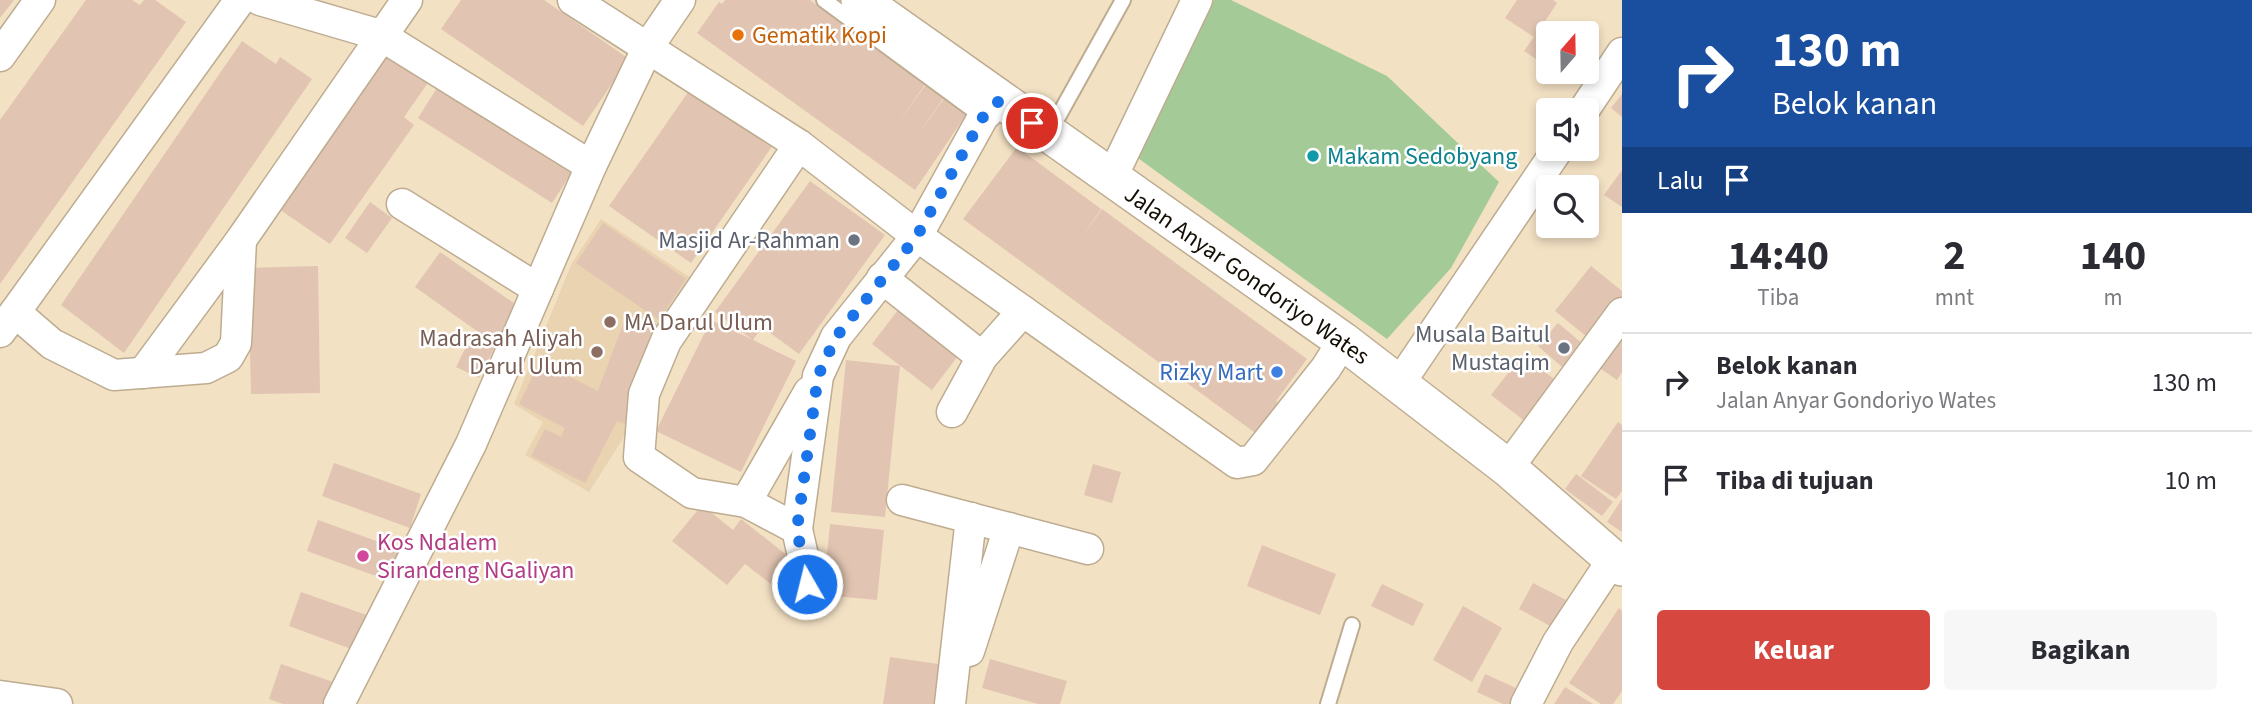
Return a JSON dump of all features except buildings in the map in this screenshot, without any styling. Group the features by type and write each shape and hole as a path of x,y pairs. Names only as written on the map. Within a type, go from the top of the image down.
{"street":[{"path":"0,55 40,0"},
{"path":"240,0 8,322 114,375 206,368 228,356 236,343 241,240"},
{"path":"260,0 380,35 591,166"},
{"path":"143,373 241,240 380,35 407,0"},
{"path":"573,0 799,145 917,236 1237,463 1253,460 1343,341"},
{"path":"339,704 471,444 591,166 648,47 680,0"},
{"name":"Jalan Anyar Gondoriyo Wates","path":"859,0 991,108 1048,134 1343,341 1508,468 1618,564"},
{"path":"1111,179 1197,0"},
{"path":"1592,98 1622,53"},
{"path":"746,502 818,376 836,337 917,236 991,108"},
{"path":"797,529 746,502 692,493 639,457 644,394 666,341 799,145"},
{"path":"1399,383 1550,161"},
{"path":"402,204 538,289"},
{"path":"883,278 982,357"},
{"path":"952,412 982,357 1023,311"},
{"path":"1508,468 1622,313"},
{"path":"808,603 805,565 797,529 818,376"},
{"path":"902,500 1088,549"},
{"path":"950,704 971,518"},
{"path":"950,704 1009,528"},
{"path":"1526,704 1558,642 1618,564"},
{"path":"0,696 57,704"}],"lane":[{"path":"824,0 991,108"},
{"path":"1048,134 1123,0"},
{"path":"1328,704 1352,625"}],"shaded area":[{"name":"MA Darul Ulum","path":"601,219 694,280 629,429 589,492 525,455 543,422 514,404 572,263"}],"green space":[{"path":"1214,0 1231,0 1387,76 1499,182 1451,268 1387,339 1131,153"}],"place":[{"name":"Gematik Kopi","path":"738,35"},
{"name":"Makam Sedobyang","path":"1313,156"},
{"name":"Masjid Ar-Rahman","path":"854,240"},
{"name":"MA Darul Ulum","path":"610,322"},
{"name":"Musala Baitul Mustaqim","path":"1564,348"},
{"name":"Madrasah Aliyah Darul Ulum","path":"597,352"},
{"name":"Rizky Mart","path":"1277,372"},
{"name":"Kos Ndalem Sirandeng NGaliyan","path":"363,556"}],"route":[{"path":"807,584 797,529 818,376 836,337 917,236 983,117 1000,100 1032,123"}]}
